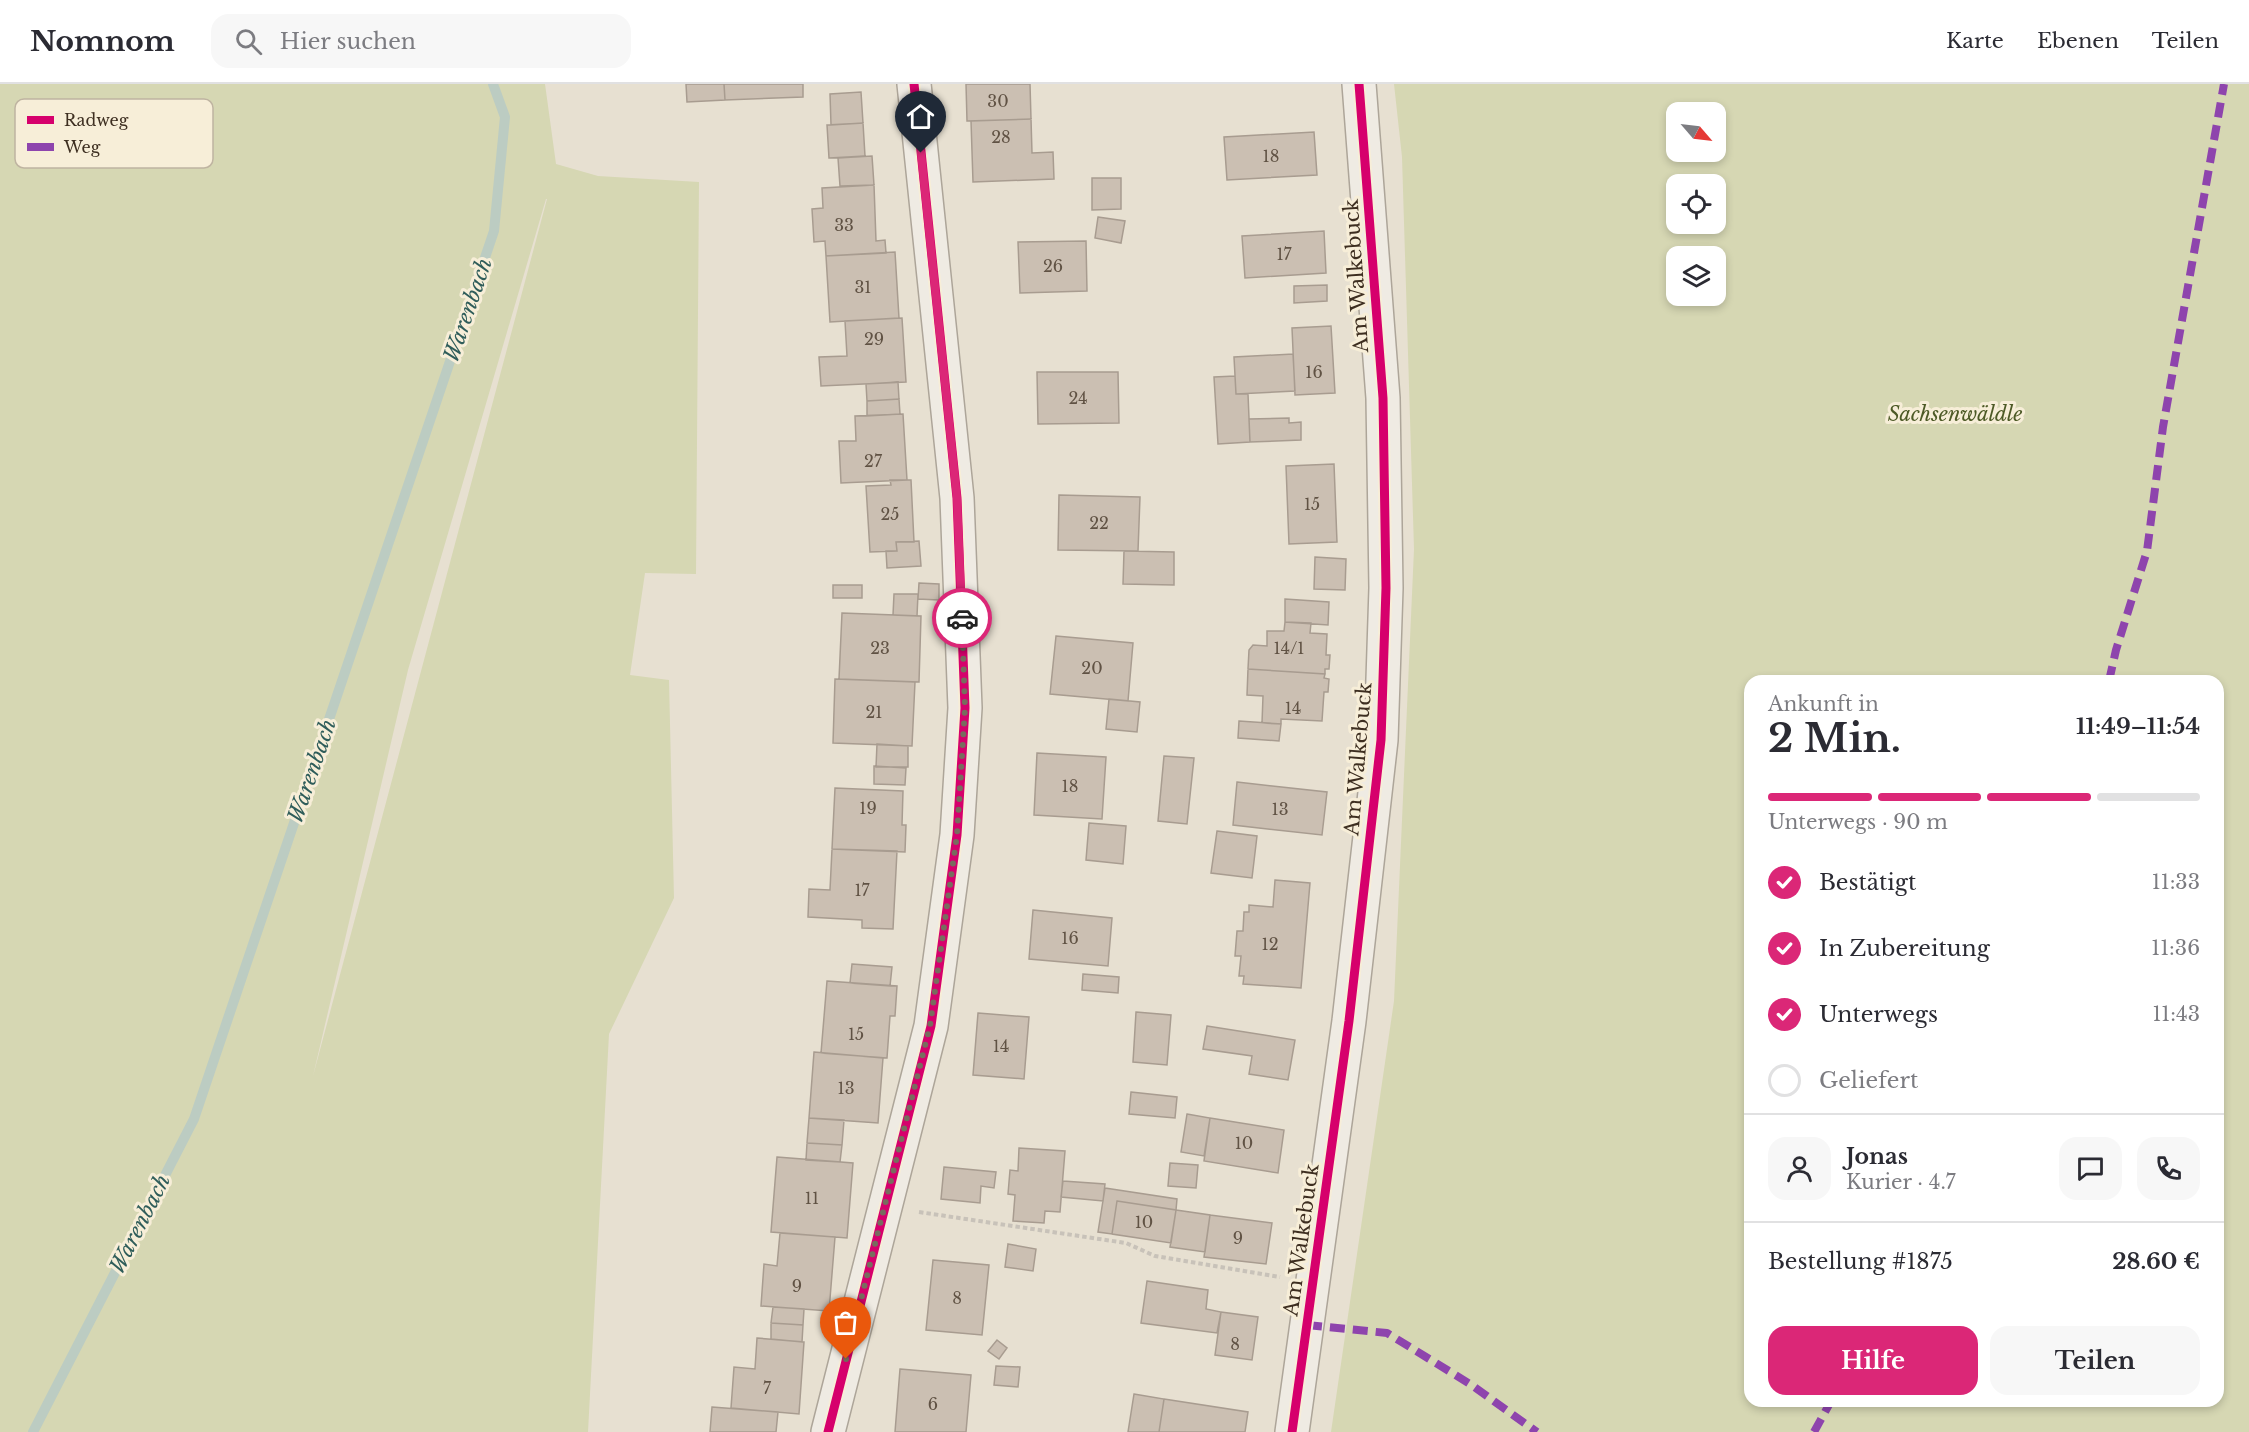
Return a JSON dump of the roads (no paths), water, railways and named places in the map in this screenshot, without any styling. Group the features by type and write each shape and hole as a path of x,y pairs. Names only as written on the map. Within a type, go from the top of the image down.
{"street":[{"path":"828,1432 930,1026 957,835 965,708 957,498 914,84"},
{"name":"Am Walkebuck","path":"1292,1432 1349,1021 1381,740 1386,588 1383,398 1359,84"}],"waterway":[{"name":"Warenbach","path":"33,1432 194,1119 494,231 505,117 493,84"}],"park label":[{"name":"Sachsenwäldle","path":"1955,414"}]}
